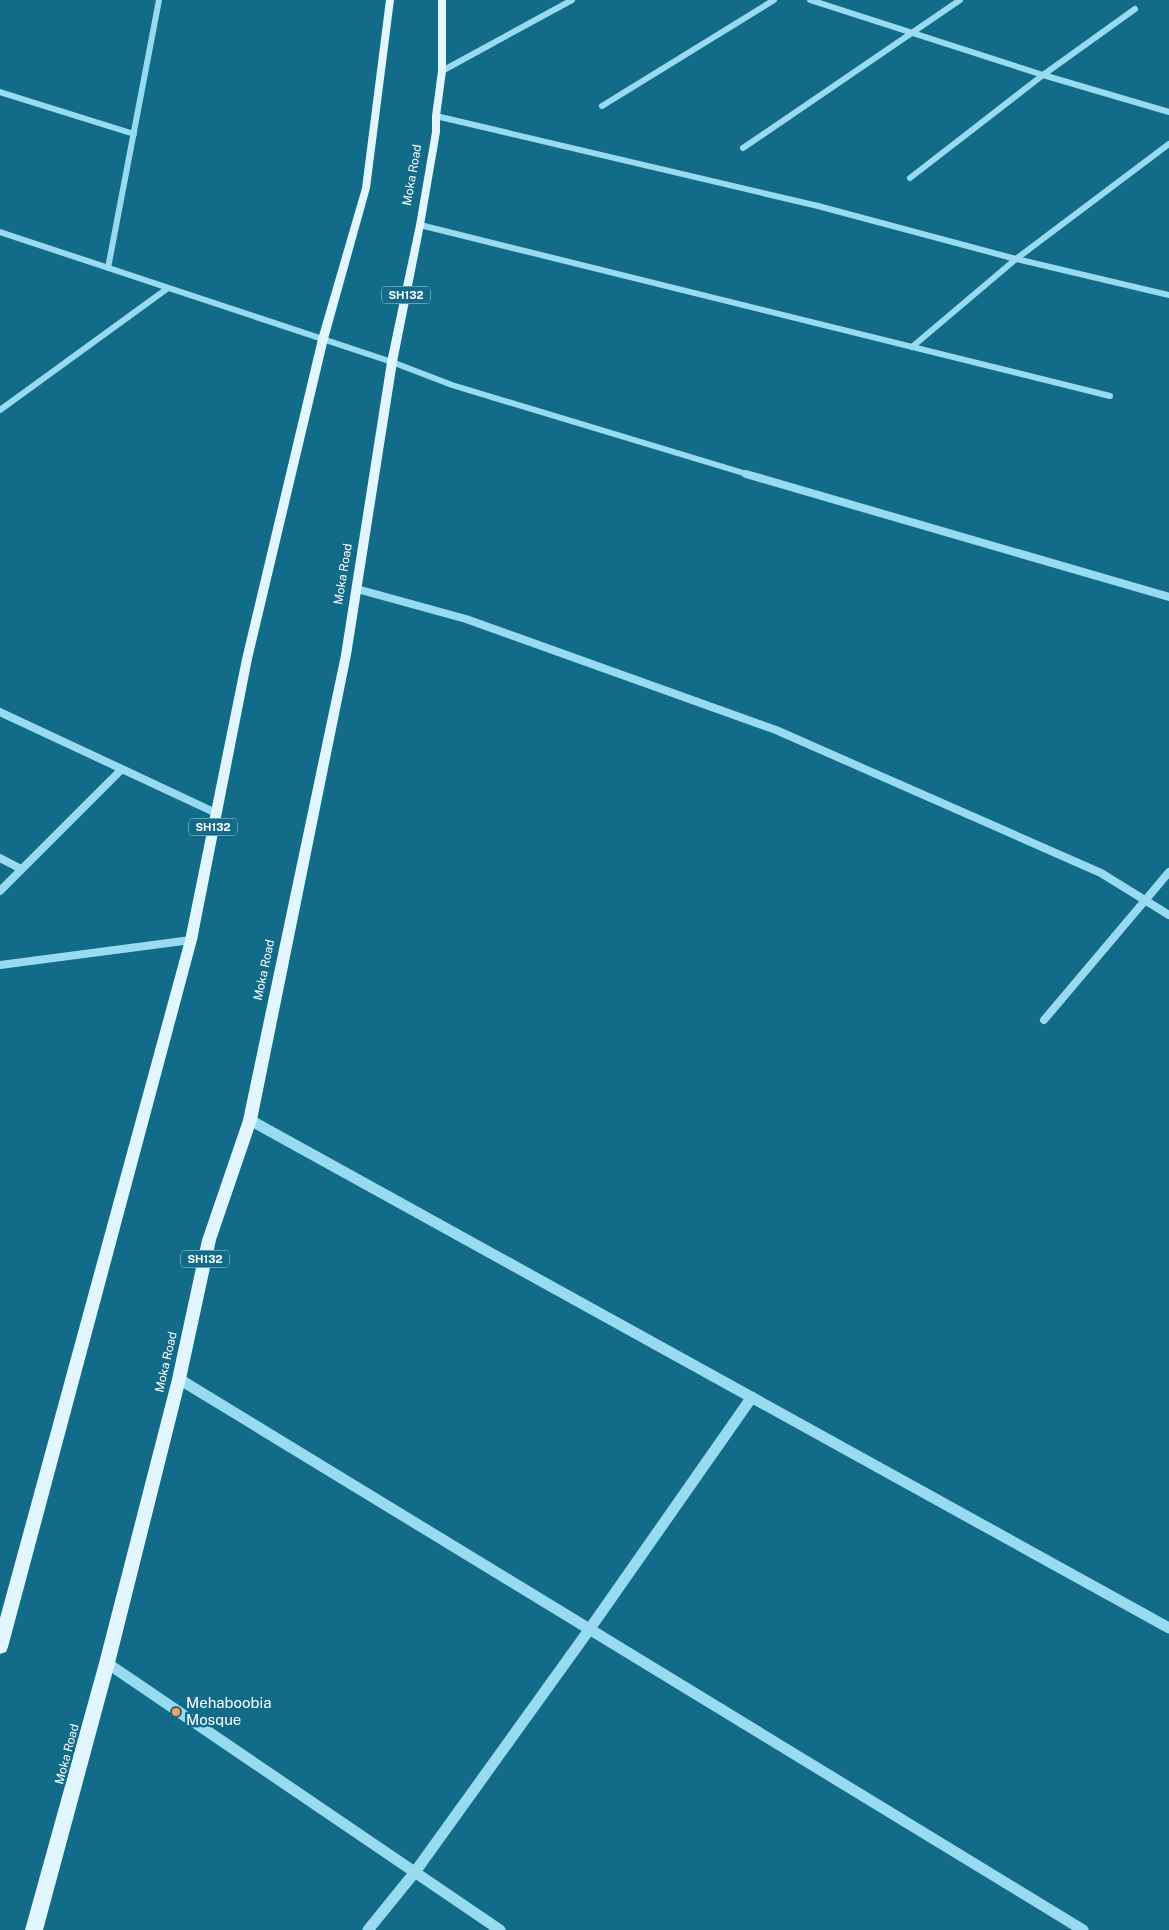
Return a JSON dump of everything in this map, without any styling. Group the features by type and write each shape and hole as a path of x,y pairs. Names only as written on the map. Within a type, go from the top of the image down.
{"main road":[{"name":"SH132","path":"0,1647 191,940 246,659 324,339 366,188 390,0"},
{"name":"Moka Road","path":"34,1930 108,1663 179,1378 209,1240 250,1120 346,655 392,362 420,225 436,132 436,116 442,71 442,0"}],"street":[{"path":"108,268 159,0"},
{"path":"442,71 572,0"},
{"path":"602,106 774,0"},
{"path":"810,0 1043,75 1169,112"},
{"path":"743,148 960,0"},
{"path":"910,178 1043,75 1135,8"},
{"path":"0,92 134,134"},
{"path":"436,116 818,206 1016,259 1169,296"},
{"path":"912,348 1016,259 1169,144"},
{"path":"420,225 1110,396"},
{"path":"0,232 392,362 452,385 730,469 1169,597"},
{"path":"0,410 168,288"},
{"path":"357,589 466,619 776,730 1101,872 1169,915"},
{"path":"0,712 216,813"},
{"path":"0,892 121,770"},
{"path":"0,858 21,869"},
{"path":"1044,1020 1143,900 1169,872"},
{"path":"0,965 191,940"},
{"path":"250,1120 1169,1628"},
{"path":"179,1378 589,1630 1084,1930"},
{"path":"368,1930 415,1872 589,1630 752,1397"},
{"path":"108,1663 500,1930"}],"place":[{"name":"Mehaboobia Mosque","path":"176,1712"}]}
